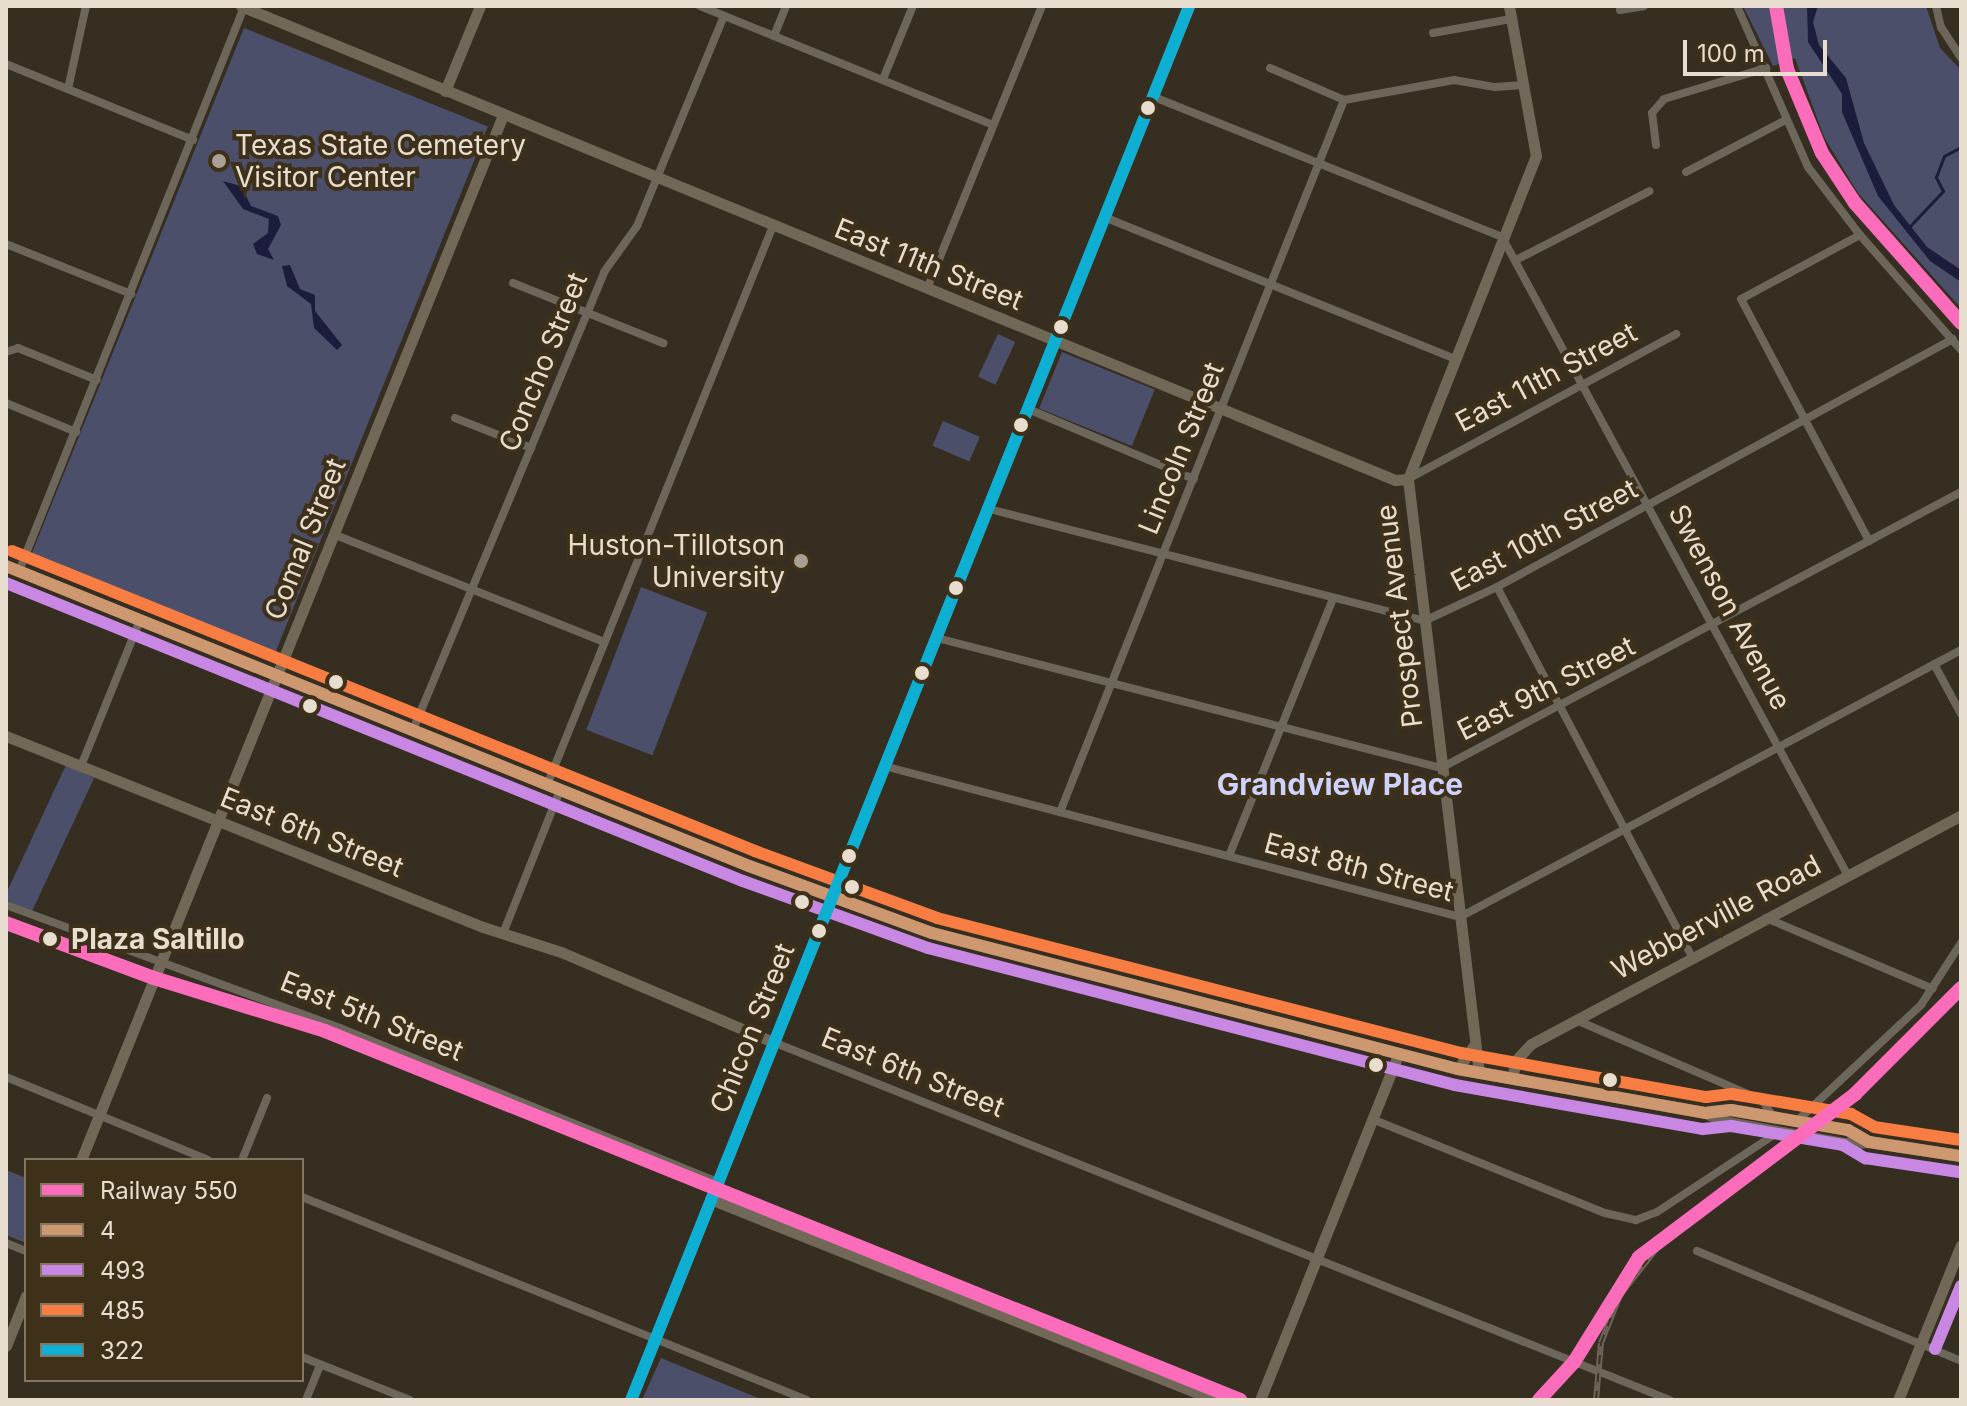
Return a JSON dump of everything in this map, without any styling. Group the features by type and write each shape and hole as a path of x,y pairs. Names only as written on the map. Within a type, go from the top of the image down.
{"main road":[{"path":"9,568 553,788 830,897 932,933 1458,1069 1706,1113 1728,1123 1845,1144 1869,1142 1961,1156"},
{"path":"1706,1113 1731,1110 1848,1130 1869,1142"}],"street":[{"path":"68,89 86,6"},
{"path":"445,91 480,6"},
{"path":"700,6 993,125"},
{"path":"774,36 786,6"},
{"path":"883,79 913,6"},
{"path":"927,289 1042,6"},
{"name":"Chicon Street","path":"631,1400 1189,6"},
{"path":"1270,68 1344,100 1454,80 1495,87 1523,85 1509,6"},
{"path":"1620,10 1644,6"},
{"path":"1737,6 1808,167 1860,235 1961,350"},
{"path":"1936,6 1941,27 1961,58"},
{"path":"9,568 76,432 193,140 242,7"},
{"name":"East 11th Street","path":"242,7 1395,480 1408,479 1676,334"},
{"name":"Concho Street","path":"412,732 604,272 637,226 724,16"},
{"path":"1433,33 1511,19"},
{"path":"6,64 193,140"},
{"path":"1656,145 1652,113 1664,99 1766,68"},
{"name":"Prospect Avenue","path":"1479,1073 1408,479 1536,156 1523,85"},
{"path":"1154,97 1318,160 1502,237"},
{"name":"Lincoln Street","path":"1060,812 1344,100"},
{"name":"Comal Street","path":"82,1158 503,115"},
{"path":"1686,172 1786,120"},
{"path":"1518,259 1650,191"},
{"path":"1104,217 1456,359"},
{"path":"504,931 604,642 773,226"},
{"path":"1860,235 1741,299 1869,541"},
{"name":"Swenson Avenue","path":"1502,237 1518,259 1847,874"},
{"path":"6,244 131,294"},
{"path":"513,283 663,343"},
{"name":"East 10th Street","path":"1424,621 1497,587 1953,339"},
{"path":"6,352 18,348 97,380"},
{"path":"6,403 76,432"},
{"path":"1028,409 1194,479"},
{"path":"455,418 531,448"},
{"name":"East 9th Street","path":"937,638 1441,768 1961,492"},
{"path":"989,509 1161,556 1424,621"},
{"path":"333,534 604,642"},
{"path":"1497,587 1692,957"},
{"path":"1229,856 1333,599"},
{"path":"81,766 140,620"},
{"name":"East 8th Street","path":"884,766 1460,917 1961,650"},
{"path":"1934,664 1961,714"},
{"name":"East 6th Street","path":"6,736 504,931 773,1042 1670,1400"},
{"name":"Webberville Road","path":"1512,1078 1522,1051 1961,815"},
{"name":"East 5th Street","path":"6,905 159,965 173,963 299,1012 717,1182"},
{"path":"1765,918 1933,989"},
{"path":"1797,1121 1933,989 1961,943"},
{"path":"1576,1020 1762,1100 1773,1117"},
{"path":"1458,1069 1474,1045"},
{"path":"1260,1400 1398,1055"},
{"path":"6,1077 203,1158"},
{"path":"243,1158 267,1098"},
{"path":"1372,1119 1605,1213 1636,1220 1657,1212 1778,1132"},
{"path":"304,1198 807,1400"},
{"path":"710,1199 1215,1400"},
{"path":"1898,1400 1961,1245"},
{"path":"1697,1251 1961,1361"},
{"path":"6,1346 24,1301"},
{"path":"304,1358 410,1400"},
{"path":"306,1400 320,1365"}],"shaded area":[{"path":"1743,6 1926,6 1940,48 1961,70 1961,308 1858,193 1824,137 1795,58 1773,66"},
{"path":"1807,6 1818,6 1813,22 1819,45 1846,78 1864,143 1894,205 1927,247 1961,270 1961,282 1930,261 1878,196 1842,112 1842,94 1808,42"},
{"path":"244,28 488,127 275,652 32,554"},
{"path":"223,181 241,186 251,206 278,216 281,225 268,249 274,260 257,254 253,244 268,233 269,219 243,209"},
{"path":"290,265 300,289 315,295 315,311 342,345 337,350 314,328 311,304 287,286 282,266"},
{"path":"998,334 1015,342 995,385 978,377"},
{"path":"1062,352 1155,389 1132,446 1039,409"},
{"path":"943,421 980,437 969,461 932,446"},
{"path":"641,587 707,612 652,755 586,730"},
{"path":"66,765 94,778 32,912 6,900 6,894"},
{"path":"6,1170 24,1177 24,1242 6,1235"},
{"path":"661,1358 763,1400 642,1400"}],"waterway":[{"path":"1908,228 1943,191 1936,177 1944,156 1961,147"}],"railway":[{"path":"1596,1400 1601,1343 1620,1295 1660,1244 1725,1192"}],"rail line":[{"name":"550","path":"1776,6 1787,69 1822,153 1855,203 1961,323"},
{"name":"550","path":"6,923 154,978 325,1031 1240,1400"},
{"name":"550","path":"1539,1400 1574,1362 1639,1257 1855,1094 1961,988"}],"transit line":[{"name":"322","path":"631,1400 1189,6"},
{"name":"485","path":"12,551 755,851 937,918 1461,1053 1706,1097 1732,1094 1851,1114 1874,1127 1961,1140"},
{"name":"4","path":"6,566 749,866 932,933 1458,1069 1706,1113 1731,1110 1848,1130 1869,1142 1961,1156"},
{"name":"493","path":"6,583 743,881 928,948 1455,1085 1703,1129 1731,1126 1843,1145 1865,1158 1959,1172"},
{"name":"493","path":"1935,1349 1961,1286"}],"place":[{"name":"Texas State Cemetery Visitor Center","path":"219,161"},
{"name":"Huston-Tillotson University","path":"801,561"},
{"name":"Plaza Saltillo","path":"50,939"}],"district":[{"name":"Grandview Place","path":"1340,784"}]}
